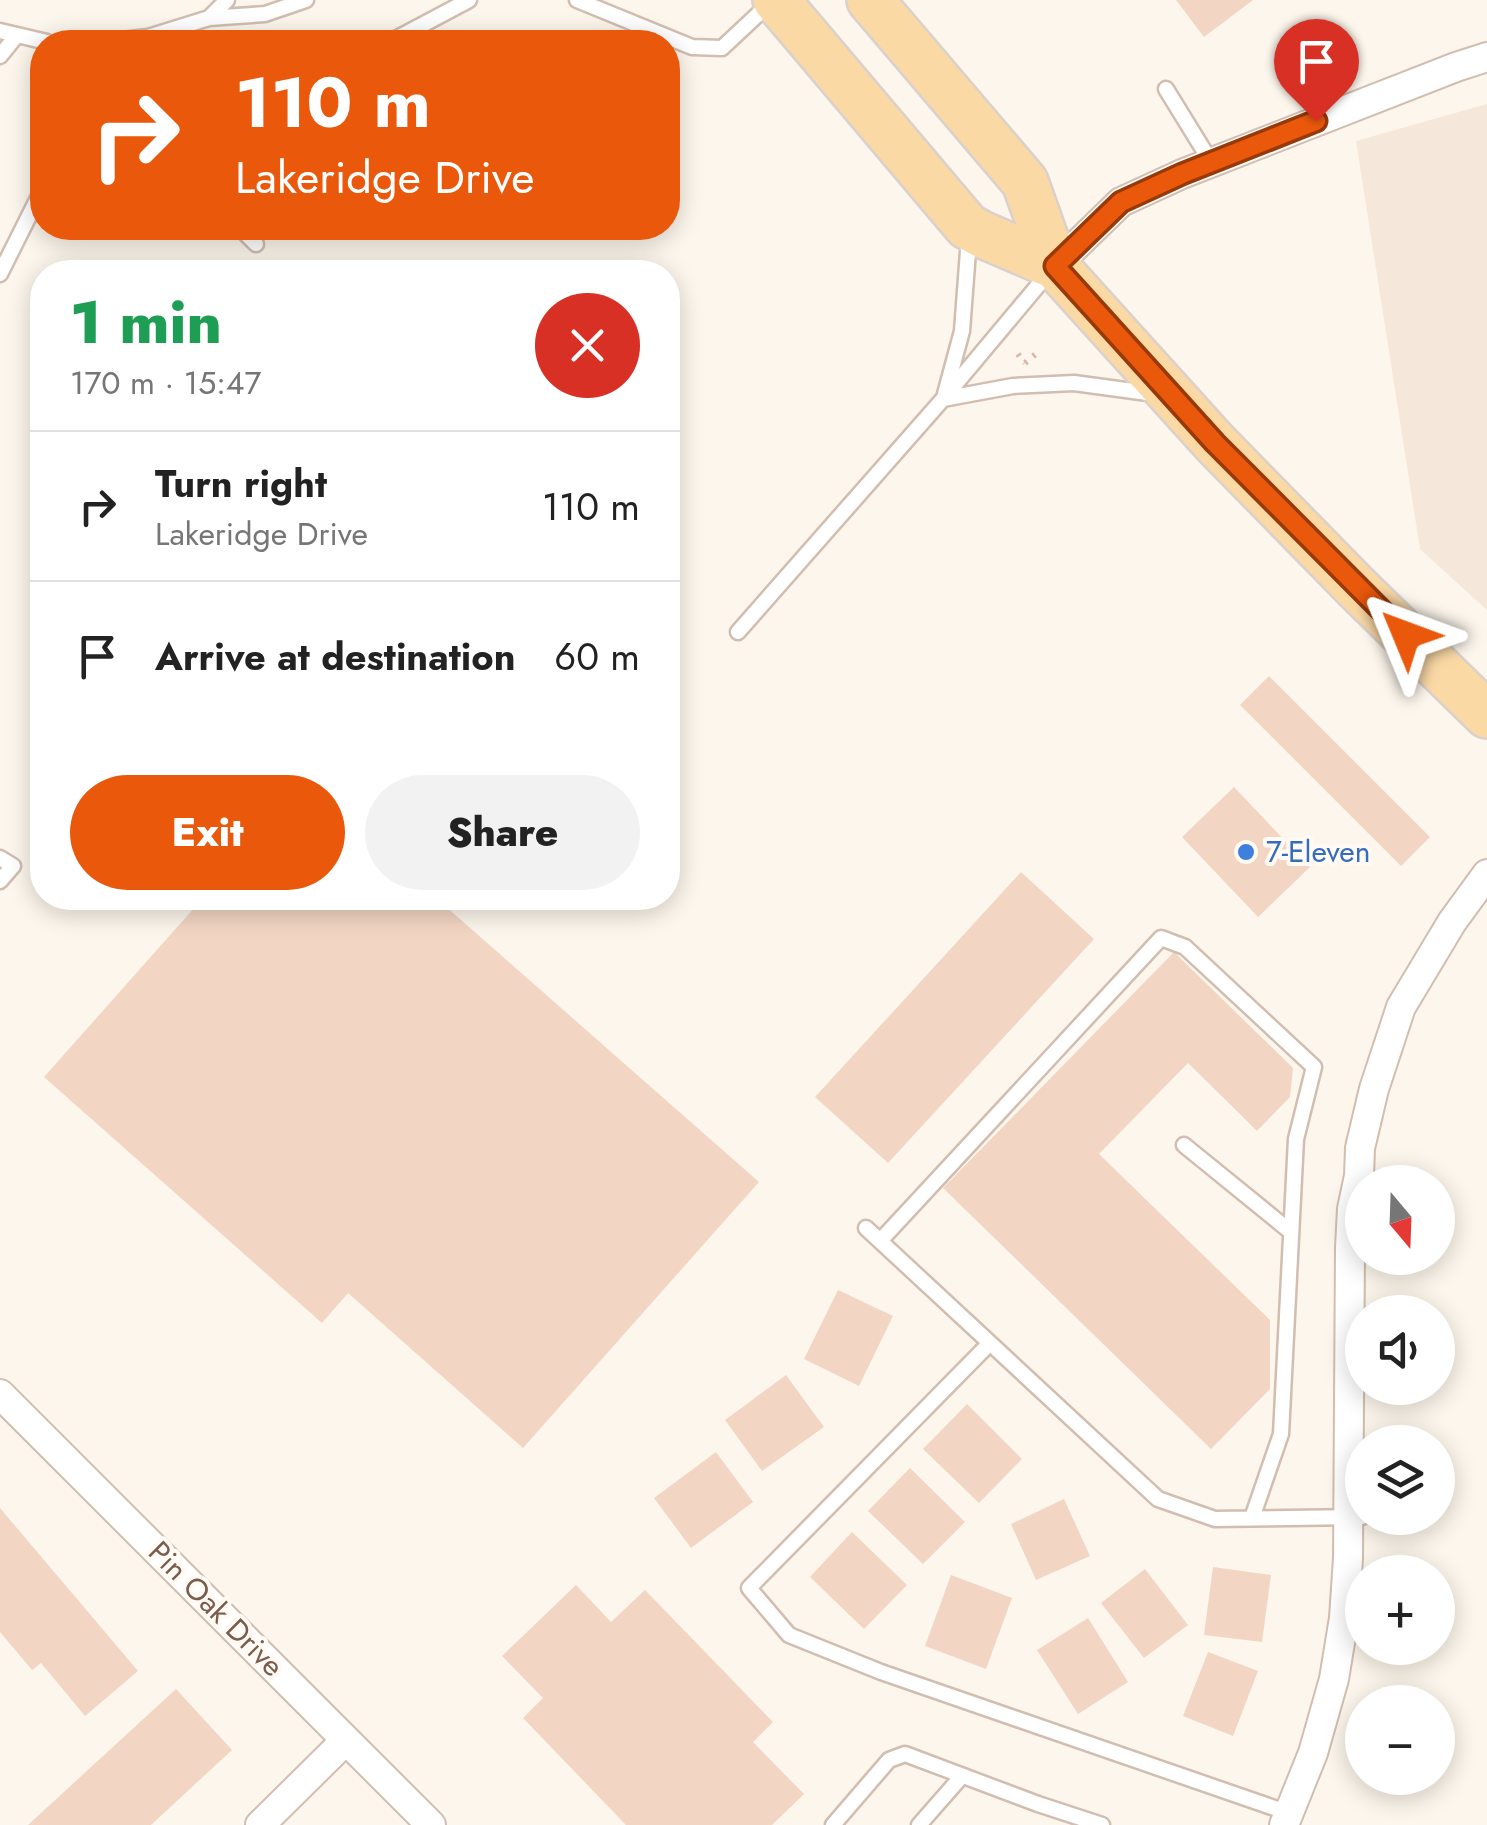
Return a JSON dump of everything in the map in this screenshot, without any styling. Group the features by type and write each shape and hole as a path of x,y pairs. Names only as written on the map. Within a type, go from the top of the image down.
{"main road":[{"path":"775,0 967,226 1055,266"},
{"path":"870,0 1025,182 1055,266 1270,500 1487,714"}],"street":[{"path":"1055,266 1121,202 1211,162 1487,57"},
{"path":"1353,1425 1352,1209 1360,1148 1374,1089 1400,1006 1487,874"},
{"name":"Pin Oak Drive","path":"0,1394 431,1825"},
{"path":"1287,1819 1313,1752 1334,1679 1353,1535"},
{"path":"260,1825 346,1740"}],"lane":[{"path":"188,30 209,18 227,0"},
{"path":"209,18 266,14 306,0"},
{"path":"413,30 469,0"},
{"path":"577,0 649,30"},
{"path":"680,43 692,48 722,48 775,0"},
{"path":"0,31 30,38"},
{"path":"0,56 17,35"},
{"path":"1166,90 1211,162"},
{"path":"0,274 30,214"},
{"path":"943,399 962,331 970,245 967,226"},
{"path":"252,240 256,244"},
{"path":"738,632 1055,266"},
{"path":"943,399 1013,386 1074,384 1172,396"},
{"path":"0,858 13,866 0,880"},
{"path":"880,1241 1160,938 1185,947 1314,1067 1296,1140 1281,1434 1252,1518"},
{"path":"1184,1146 1290,1232"},
{"path":"866,1228 1158,1499 1216,1519 1345,1517"},
{"path":"990,1343 749,1588 789,1634 881,1672 1287,1819"},
{"path":"833,1825 889,1760 905,1754 1102,1825"},
{"path":"918,1825 962,1776"}],"path":[{"path":"1018,354 1025,363"}],"shaded area":[{"path":"1487,104 1487,610 1420,549 1356,141"}],"building":[{"path":"1176,0 1253,0 1204,37"},
{"name":"7-Eleven","path":"1269,676 1430,837 1401,866 1240,705"},
{"name":"7-Eleven","path":"1234,787 1310,867 1258,917 1182,837"},
{"path":"1021,872 1094,939 888,1163 815,1097"},
{"path":"192,910 450,910 759,1182 523,1448 348,1293 322,1323 44,1077"},
{"path":"1174,952 1293,1068 1290,1097 1257,1131 1188,1063 1099,1154 1270,1320 1270,1389 1211,1449 943,1188"},
{"path":"838,1290 893,1316 859,1386 804,1359"},
{"path":"786,1375 824,1427 762,1471 725,1420"},
{"path":"967,1404 1022,1459 979,1503 923,1449"},
{"path":"716,1452 753,1502 691,1548 654,1498"},
{"path":"910,1468 965,1522 923,1564 868,1511"},
{"path":"1064,1499 1090,1556 1036,1580 1011,1524"},
{"path":"0,1508 138,1671 85,1716 41,1663 32,1670 0,1632"},
{"path":"852,1532 907,1585 864,1629 810,1577"},
{"path":"1213,1567 1271,1575 1262,1642 1204,1635"},
{"path":"1145,1569 1188,1625 1144,1658 1101,1603"},
{"path":"951,1575 1012,1598 986,1669 925,1646"},
{"path":"576,1585 611,1622 645,1590 773,1722 753,1742 804,1794 772,1825 626,1825 523,1718 543,1698 502,1656"},
{"path":"1088,1618 1128,1682 1078,1714 1037,1650"},
{"path":"1208,1652 1258,1671 1233,1736 1183,1716"},
{"path":"176,1689 232,1750 151,1825 28,1825"}],"place":[{"name":"7-Eleven","path":"1246,852"}],"route":[{"path":"1316,121 1121,202 1055,266 1215,443 1406,635"}]}
